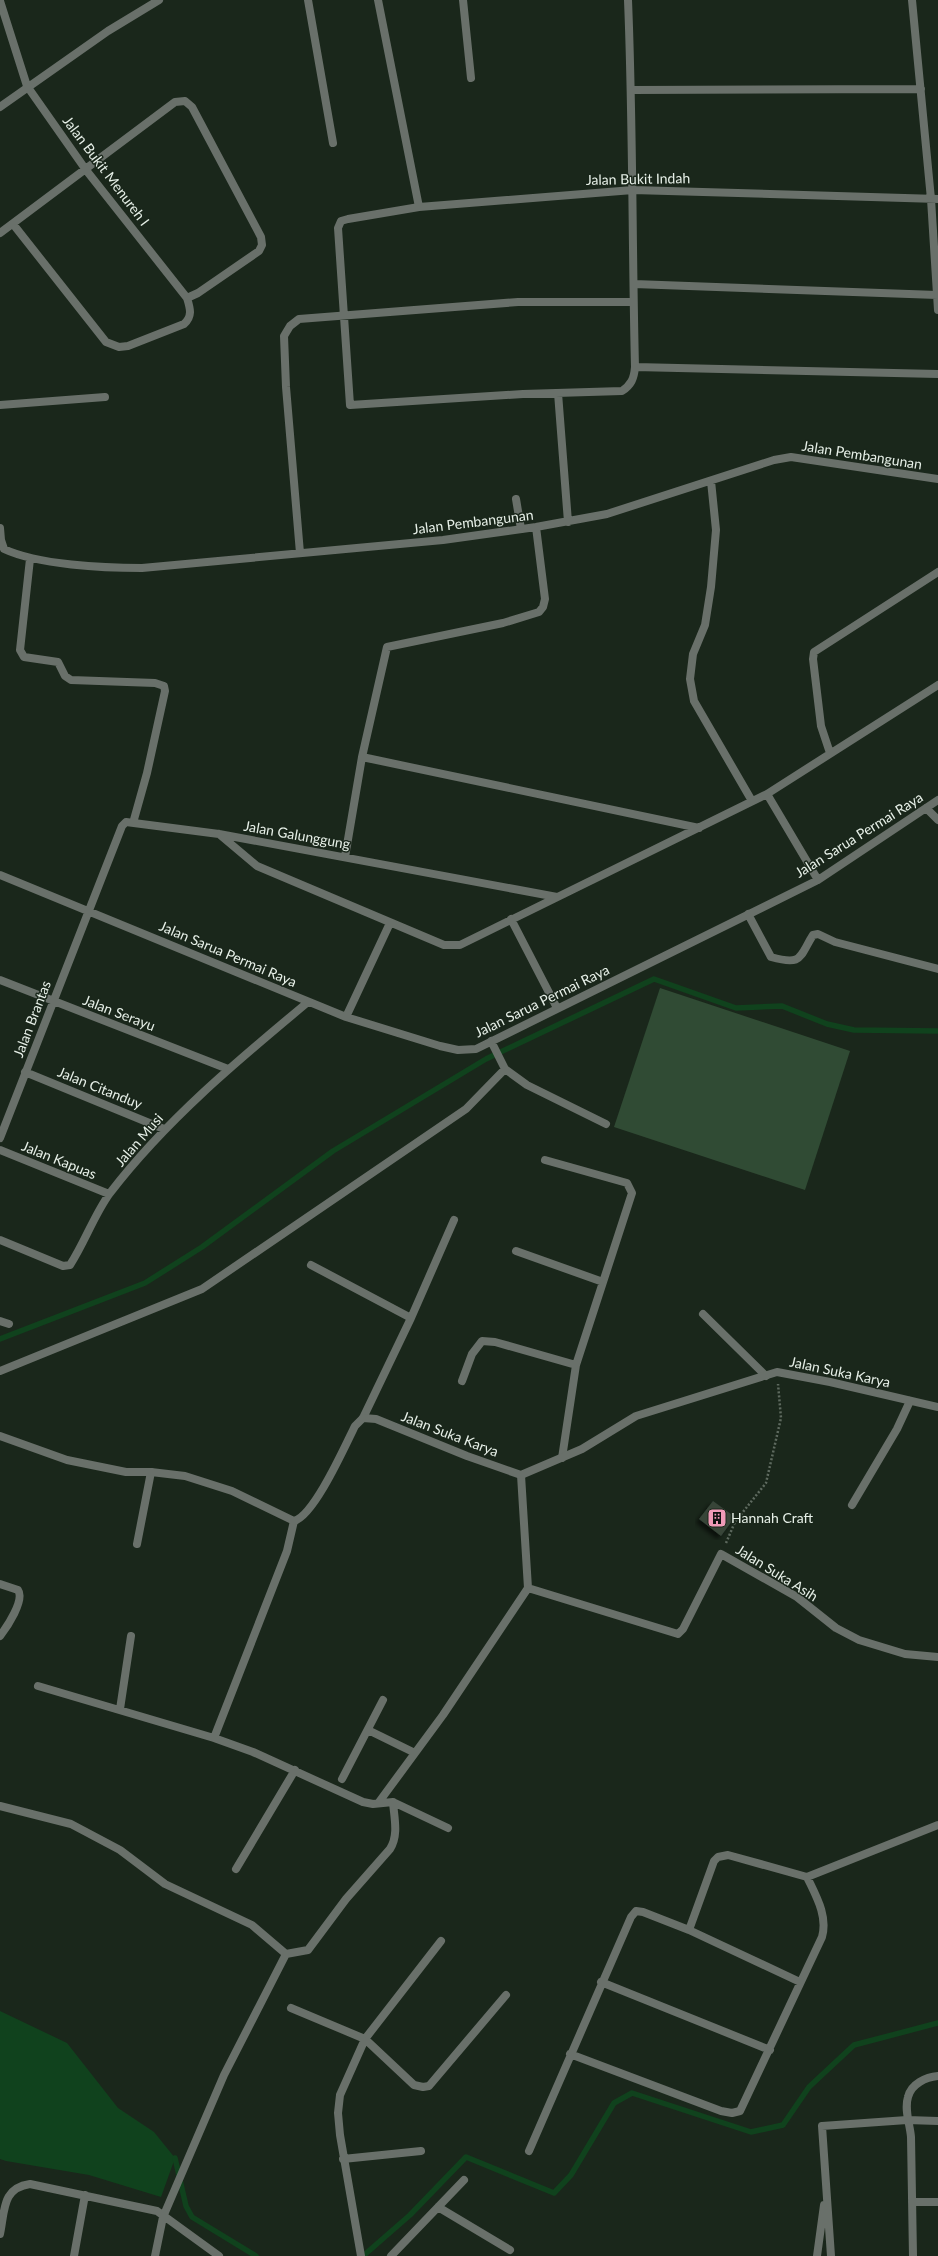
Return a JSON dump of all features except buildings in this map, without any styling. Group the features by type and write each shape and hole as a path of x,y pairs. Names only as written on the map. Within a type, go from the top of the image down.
{"street":[{"path":"0,106 108,31 159,0"},
{"path":"308,0 333,143"},
{"path":"378,0 419,207"},
{"path":"463,0 471,78"},
{"path":"345,315 349,403 352,406 558,393 622,391 630,386 634,376 635,367 633,302 634,190 628,0"},
{"path":"912,0 934,199 938,310"},
{"name":"Jalan Bukit Menureh I","path":"0,1 28,86 86,170 187,298"},
{"path":"632,90 921,89"},
{"path":"0,233 175,102 185,101 196,113 261,237 262,245 259,250 198,293 187,298 190,315 184,324 128,346 112,346 106,342 13,224"},
{"name":"Jalan Bukit Indah","path":"345,315 338,228 341,222 348,218 419,207 634,190 934,199"},
{"path":"634,284 937,295"},
{"path":"300,552 286,387 284,336 290,326 299,319 518,302 633,302"},
{"path":"635,367 938,374"},
{"path":"558,393 568,522"},
{"path":"0,405 104,397"},
{"name":"Jalan Pembangunan","path":"0,528 1,540 4,549 30,559 112,568 142,568 300,552 443,540 568,522 607,514 774,460 791,457 938,479"},
{"path":"711,481 716,530 711,587 705,625 693,654 690,679 694,701 752,801"},
{"path":"516,499 521,529"},
{"path":"345,857 362,757 387,647 503,623 539,612 543,607 545,599 536,527"},
{"path":"30,559 20,650 24,657 58,662 65,676 71,680 155,683 164,686 165,691 133,823 126,822 122,826 89,910"},
{"path":"830,753 821,726 813,659 814,652 938,572"},
{"path":"219,834 257,866 444,945 460,945 767,794 938,685"},
{"path":"362,757 699,828"},
{"path":"767,794 818,880"},
{"name":"Jalan Sarua Permai Raya","path":"0,875 89,910 346,1017 440,1046 458,1050 476,1049 493,1045 557,1008 818,880 938,800"},
{"path":"926,808 938,820"},
{"name":"Jalan Galunggung","path":"133,823 219,834 557,897"},
{"name":"Jalan Brantas","path":"0,1138 52,1001 89,910"},
{"path":"748,914 770,957 795,960 801,958 813,935 818,934 835,942 938,969"},
{"path":"511,919 557,1008"},
{"path":"346,1017 390,923"},
{"name":"Jalan Serayu","path":"0,980 228,1069"},
{"name":"Jalan Musi","path":"0,1240 64,1266 70,1265 109,1194 164,1129 228,1069 308,1002"},
{"path":"493,1045 505,1069 527,1085 606,1124"},
{"path":"0,1371 202,1289 466,1109 505,1069"},
{"name":"Jalan Citanduy","path":"25,1072 164,1129"},
{"name":"Jalan Kapuas","path":"0,1150 109,1194"},
{"path":"545,1160 627,1183 631,1187 632,1193 576,1365 562,1458"},
{"path":"0,1436 67,1460 126,1472 152,1472 185,1476 232,1491 294,1521 301,1518 314,1502 355,1426 364,1418 411,1318 454,1220"},
{"path":"516,1252 603,1282"},
{"path":"311,1265 411,1318"},
{"path":"703,1314 766,1376"},
{"path":"0,1321 9,1324"},
{"path":"462,1380 472,1354 482,1341 495,1342 576,1365"},
{"name":"Jalan Suka Karya","path":"364,1418 376,1419 466,1456 521,1475 562,1458 603,1437 619,1425 636,1416 777,1372 830,1382 938,1407"},
{"path":"852,1506 897,1430 910,1400"},
{"path":"137,1544 152,1472"},
{"path":"379,1802 443,1715 528,1588 521,1475"},
{"path":"214,1738 287,1551 294,1521"},
{"name":"Jalan Suka Asih","path":"528,1588 678,1634 683,1629 720,1554 797,1598 836,1628 859,1640 905,1654 938,1657"},
{"path":"0,1584 13,1588 20,1593 20,1598 10,1622 0,1636"},
{"path":"120,1709 131,1636"},
{"path":"38,1686 214,1738 294,1770 363,1802 373,1804 379,1802 392,1802 448,1828"},
{"path":"342,1778 384,1700"},
{"path":"368,1730 415,1753"},
{"path":"236,1869 294,1770"},
{"path":"286,1954 308,1950 346,1899 390,1849 394,1843 396,1831 392,1802"},
{"path":"0,1806 71,1824 120,1850 165,1884 252,1925 286,1954"},
{"path":"689,1930 714,1861 718,1857 734,1856 807,1877 938,1825"},
{"path":"570,2054 721,2111 732,2113 740,2111 743,2108 770,2050 823,1932 821,1908 807,1877"},
{"path":"529,2151 601,1982 630,1917 636,1911 643,1912 689,1930 800,1982"},
{"path":"361,2256 343,2159 338,2113 340,2095 365,2039 441,1941"},
{"path":"155,2256 163,2217 224,2075 286,1954"},
{"path":"601,1982 770,2050"},
{"path":"291,2008 365,2039 414,2085 423,2088 429,2086 506,1995"},
{"path":"913,2256 910,2130 907,2120 908,2097 915,2086 927,2077 938,2076"},
{"path":"831,2256 822,2126 907,2120 938,2121"},
{"path":"343,2159 421,2151"},
{"path":"391,2256 464,2180"},
{"path":"0,2234 7,2197 12,2189 19,2185 30,2184 156,2211 219,2256"},
{"path":"817,2256 826,2188"},
{"path":"74,2256 85,2195"},
{"path":"912,2202 938,2202"},
{"path":"438,2207 510,2250"}],"path":[{"path":"720,1554 736,1522 766,1483 781,1418 777,1372"}],"shaded area":[{"path":"660,988 850,1051 805,1190 614,1127"},
{"path":"0,2011 67,2043 118,2108 154,2132 175,2158 161,2197 89,2175 0,2159"}],"waterway":[{"path":"0,1339 145,1283 202,1247 333,1151 486,1059 654,979 736,1008 782,1006 827,1024 854,1030 938,1031"},
{"path":"363,2256 410,2215 466,2157 554,2193 571,2175 614,2103 632,2093 751,2132 783,2125 809,2087 854,2045 938,2023"},
{"path":"175,2158 186,2206 192,2217 256,2256"}],"place":[{"name":"Hannah Craft","path":"717,1518"}]}
